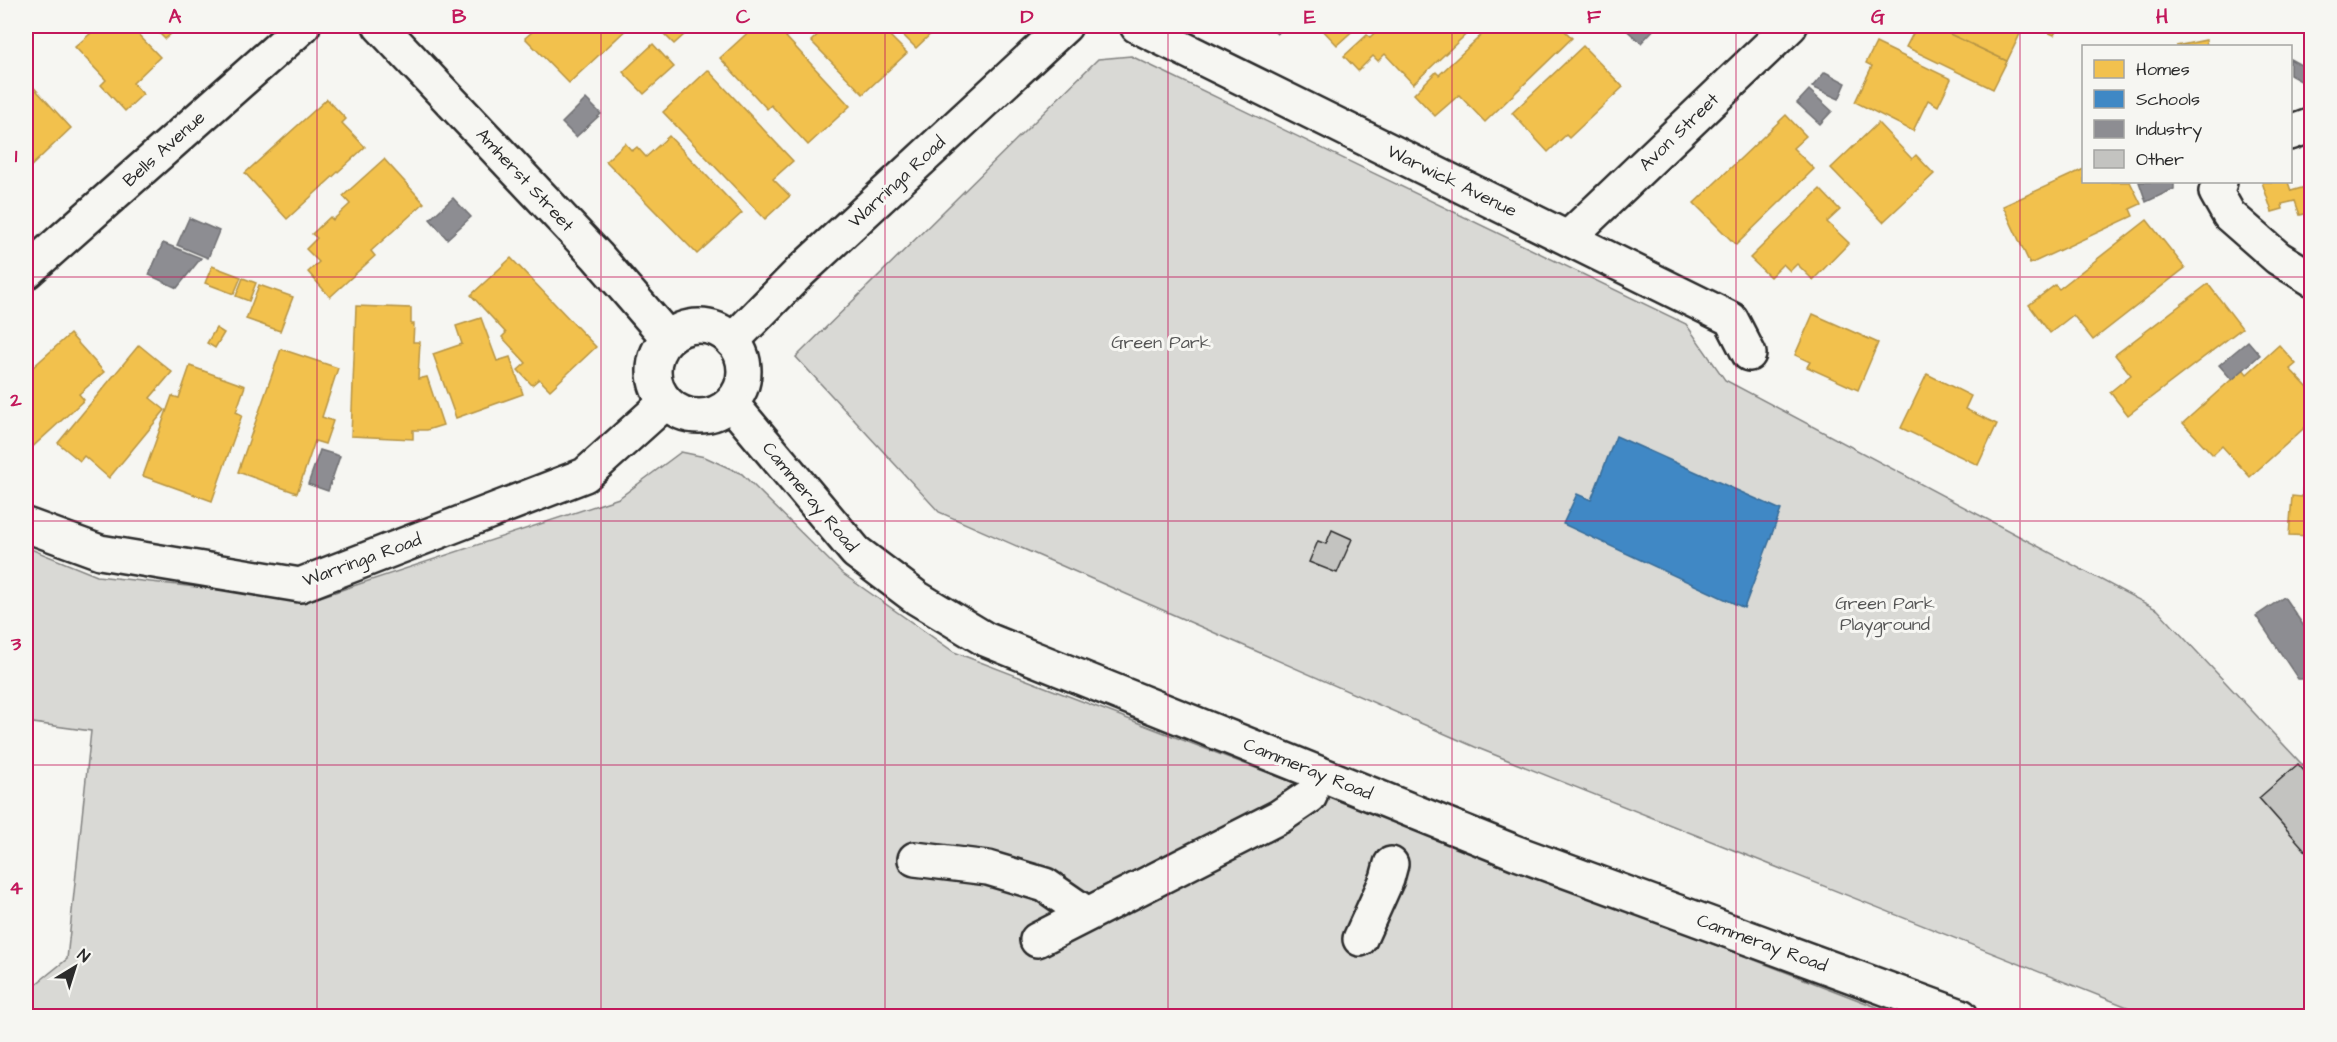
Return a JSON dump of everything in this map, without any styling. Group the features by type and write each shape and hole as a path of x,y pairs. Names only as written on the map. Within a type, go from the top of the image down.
{"street":[{"name":"Bells Avenue","path":"26,272 303,26"},
{"name":"Amherst Street","path":"380,26 597,256 668,338"},
{"name":"Warringa Road","path":"732,341 800,272 1065,26"},
{"name":"Warwick Avenue","path":"1137,26 1731,319 1749,354"},
{"name":"Avon Street","path":"1568,238 1790,26"},
{"path":"2292,132 2312,124"},
{"path":"2220,183 2216,192 2229,215 2278,258 2312,279"},
{"path":"694,326 708,327 722,332 740,352 744,373 740,393 720,412 706,417 691,416 678,411 666,402 658,391 654,377 654,362 659,349 668,338 681,330 694,326"},
{"name":"Warringa Road","path":"26,525 100,552 300,585 585,475 666,402"},
{"name":"Cammeray Road","path":"731,403 856,552 917,598 985,639 1516,853 1961,1017"},
{"path":"1036,940 1279,817 1310,796"},
{"path":"915,859 988,868 1045,885 1087,915"},
{"path":"1360,939 1387,879 1391,864"}],"green space":[{"name":"Green Park","path":"1131,56 1686,324 1725,380 2158,610 2311,774 2311,1016 2150,1016 1475,747 939,512 796,357 1098,59"},
{"path":"681,452 705,457 742,474 843,574 954,652 1900,1016 26,1016 26,992 67,959 91,731 26,722 26,547 97,576 311,600 619,498"}],"building: Homes":[{"path":"99,26 130,26 160,57 133,83 143,94 125,111 101,85 106,80 75,47"},
{"path":"152,26 180,26 165,39"},
{"path":"539,26 630,26 569,83 525,38"},
{"path":"669,26 675,26 684,35 674,44 662,32"},
{"path":"685,26 698,26 691,32"},
{"path":"755,26 784,26 790,33 786,37 850,106 808,145 771,105 767,109 720,58"},
{"path":"827,26 880,26 907,53 863,94 811,41"},
{"path":"894,26 939,26 916,48"},
{"path":"1319,26 1358,26 1337,45"},
{"path":"1382,26 1475,26 1413,84 1385,54 1378,61 1373,56 1358,71 1344,56 1367,35 1370,37"},
{"path":"1491,26 1560,26 1572,38 1485,122 1459,95 1435,116 1414,94 1436,72 1439,75"},
{"path":"1917,26 1933,26 2007,61 1993,89 1906,47"},
{"path":"1933,26 2008,26 2021,32 2007,61"},
{"path":"2034,26 2059,26 2054,35"},
{"path":"2206,40 2207,45 2181,45"},
{"path":"1876,43 1951,79 1938,106 1928,100 1913,131 1855,102 1872,66 1866,63"},
{"path":"653,44 674,67 644,94 623,72"},
{"path":"1583,46 1623,87 1569,138 1566,135 1548,152 1512,113"},
{"path":"708,70 793,161 773,179 790,196 765,219 663,112"},
{"path":"26,79 71,128 26,171"},
{"path":"327,99 346,119 342,123 365,147 287,219 245,173"},
{"path":"1786,115 1806,136 1793,148 1814,169 1736,245 1694,203"},
{"path":"1878,123 1912,159 1916,155 1934,174 1883,222 1831,168"},
{"path":"669,136 742,213 697,254 606,161 625,143 632,151 637,147 646,157"},
{"path":"384,159 424,203 371,251 375,256 330,297 308,272 319,262 306,249 317,238 312,234 330,217 333,220 350,204 343,196"},
{"path":"2082,170 2082,183 2130,183 2141,204 2130,209 2133,216 2030,264 2003,206"},
{"path":"2262,183 2288,183 2291,191 2312,185 2312,222 2309,213 2300,215 2295,201 2282,204 2283,209 2272,212"},
{"path":"1820,189 1840,210 1827,222 1849,243 1813,280 1797,264 1790,271 1783,264 1770,277 1750,258"},
{"path":"2147,220 2185,268 2093,340 2073,315 2050,333 2029,305 2055,285 2059,289"},
{"path":"511,258 596,347 550,390 539,379 532,385 518,370 526,363 502,337 506,333 471,295"},
{"path":"212,266 241,277 234,294 205,283"},
{"path":"243,278 256,283 249,301 236,296"},
{"path":"2208,284 2242,328 2128,415 2110,392 2131,375 2115,355"},
{"path":"259,285 293,297 280,331 246,319"},
{"path":"356,306 411,308 411,324 414,324 413,342 420,342 418,379 427,377 443,425 427,430 413,430 413,439 351,436"},
{"path":"1813,314 1878,343 1858,390 1807,367 1810,362 1795,355"},
{"path":"481,318 497,361 510,357 523,394 456,418 433,354 462,344 456,326"},
{"path":"216,328 224,333 215,348 207,343"},
{"path":"70,334 104,372 79,394 84,400 28,451 26,448 26,370 30,366 32,368"},
{"path":"139,345 172,372 150,398 165,410 109,478 84,456 80,461 58,443"},
{"path":"2279,345 2296,364 2290,369 2309,389 2312,387 2312,421 2250,477 2222,446 2213,455 2183,423 2243,369 2247,374"},
{"path":"281,349 338,368 322,417 333,421 325,444 315,441 297,493 238,472"},
{"path":"190,366 245,386 236,412 242,415 212,501 143,476 172,396 179,398"},
{"path":"1927,374 1971,396 1965,409 1997,424 1978,465 1901,428"},
{"path":"2304,468 2312,469 2312,536 2289,535 2292,496 2302,497"}],"building: Schools":[{"path":"1616,436 1781,510 1744,608 1563,524 1577,494 1591,500"}],"building: Industry":[{"path":"1269,26 1286,26 1277,34"},
{"path":"1622,26 1657,26 1641,43"},
{"path":"2292,60 2312,71 2306,84 2292,76"},
{"path":"1825,72 1846,83 1839,99 1812,87"},
{"path":"1809,90 1832,111 1820,124 1797,103"},
{"path":"586,99 601,114 576,137 562,123"},
{"path":"2139,183 2174,183 2174,189 2146,202"},
{"path":"453,198 471,217 447,239 430,219"},
{"path":"189,218 219,231 208,258 177,245"},
{"path":"163,243 201,258 177,288 149,275"},
{"path":"2248,341 2260,355 2232,380 2219,365"},
{"path":"320,450 340,456 328,491 308,484"},
{"path":"2284,597 2312,638 2312,679 2298,679 2256,616"}],"building: Other":[{"path":"1332,530 1352,539 1337,573 1309,562 1318,541 1326,544"},
{"path":"2298,764 2312,780 2312,858 2259,798"}],"park label":[{"name":"Green Park Playground","path":"1885,613"}]}
